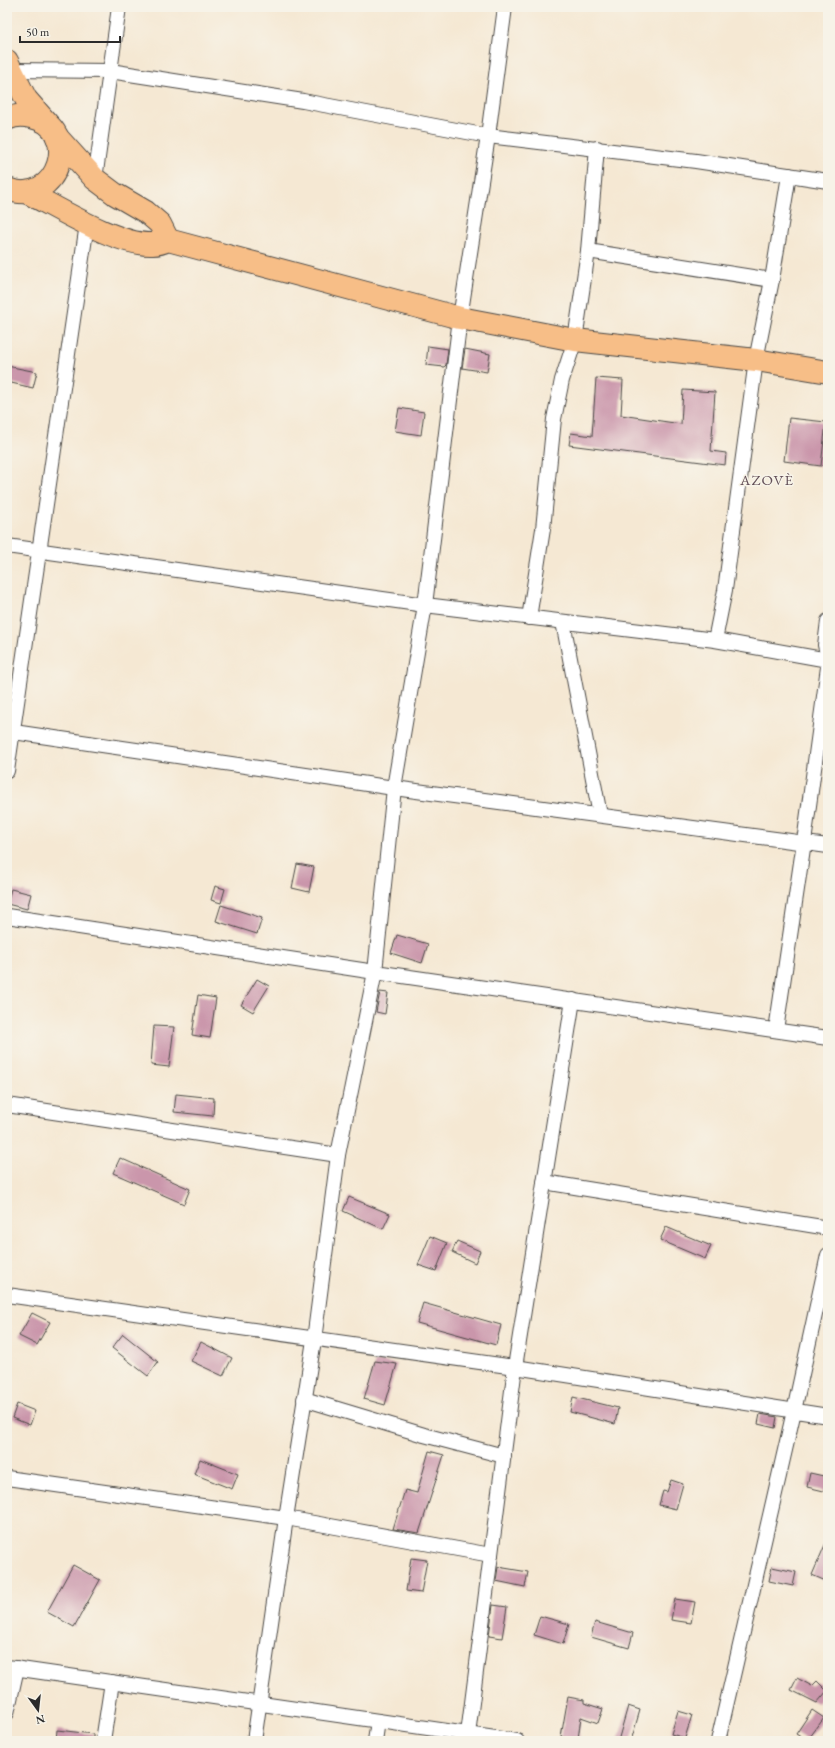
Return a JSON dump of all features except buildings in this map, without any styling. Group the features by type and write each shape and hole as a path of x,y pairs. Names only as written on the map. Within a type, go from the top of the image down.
{"main road":[{"path":"9,66 26,99 95,179 114,194 146,212 160,224 168,240"},
{"path":"7,119 23,115 37,118 53,131 61,151 59,166 52,178 40,188 16,190"},
{"path":"16,190 114,236 140,243 154,244 168,240 460,318 575,340 756,360 828,372"}],"street":[{"path":"95,179 119,7"},
{"path":"254,1741 286,1518 314,1340 338,1155 375,972 394,788 425,605 460,318 488,136 505,7"},
{"path":"9,66 110,71 302,101 488,136 597,148 828,180"},
{"path":"529,618 542,529 554,419 562,380 575,340 588,251 597,148"},
{"path":"715,640 725,590 756,360 772,280 789,175"},
{"path":"7,771 10,731 40,550 87,224"},
{"path":"588,251 772,280"},
{"path":"7,546 425,605 715,640 828,659 825,645 828,621"},
{"path":"563,622 600,815"},
{"path":"776,1030 828,667"},
{"path":"10,731 394,788 828,846"},
{"path":"7,916 375,972 828,1038"},
{"path":"468,1734 515,1367 573,1000"},
{"path":"7,1105 338,1155"},
{"path":"544,1182 828,1228"},
{"path":"718,1741 794,1411 828,1255"},
{"path":"7,1295 314,1340 515,1367 828,1416"},
{"path":"304,1399 504,1456"},
{"path":"7,1478 286,1518 491,1555"},
{"path":"7,1712 12,1668 468,1734 487,1739 517,1741"},
{"path":"104,1741 112,1682"},
{"path":"375,1741 378,1721"}],"district":[{"name":"AZOVÈ","path":"767,480"}]}
